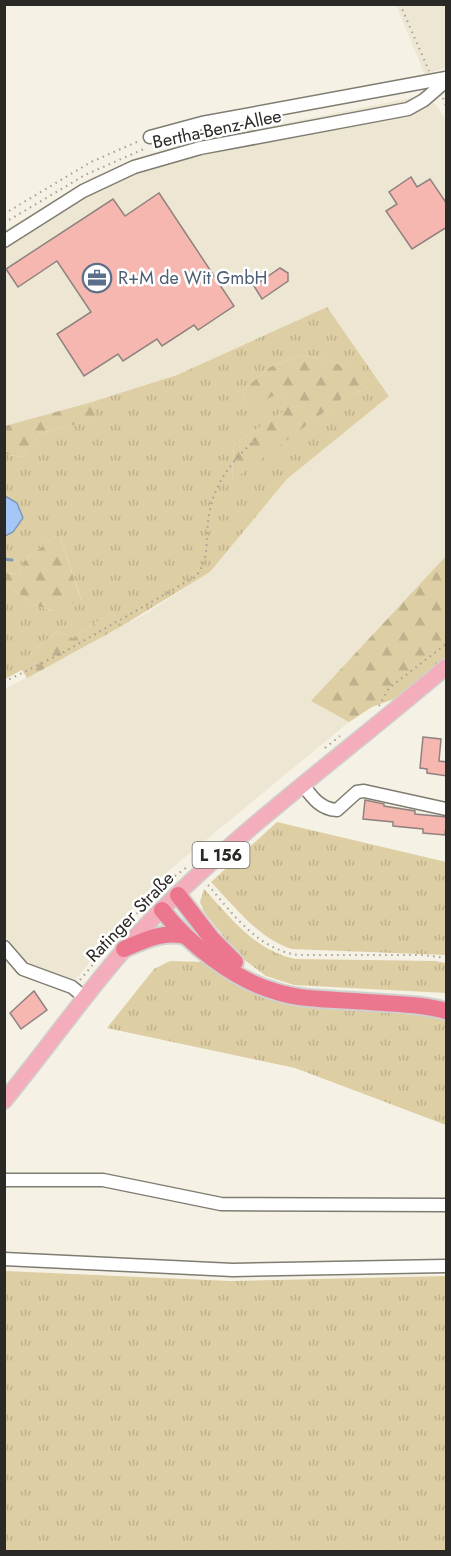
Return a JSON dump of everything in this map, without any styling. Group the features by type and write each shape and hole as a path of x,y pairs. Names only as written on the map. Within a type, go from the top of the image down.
{"highway":[{"path":"177,895 228,956 262,981 292,990 423,1000 447,1005"},
{"path":"162,910 185,936 237,974 279,993 414,1005 447,1011"},
{"path":"124,949 156,935 185,936"}],"main road":[{"name":"Ratinger Straße","path":"4,1101 79,992 177,895 194,870 303,785 447,667"}],"street":[{"name":"Bertha-Benz-Allee","path":"150,137 202,123 447,80"},
{"name":"Bertha-Benz-Allee","path":"4,241 83,191 134,167 200,148 408,109 424,100 447,80"},
{"path":"303,785 318,803 330,810 337,810 357,792 364,791 447,809"},
{"path":"4,947 15,961 30,973 79,992"},
{"path":"4,1180 103,1180 222,1204 447,1205"},
{"path":"4,1260 233,1270 447,1266"}],"path":[{"path":"400,4 433,81"},
{"path":"4,214 91,162 150,137"},
{"path":"4,682 64,652 195,577 206,557 210,509 219,485 231,462 258,437"},
{"path":"194,870 257,938 279,951 298,956 423,955 447,958"}],"shaded area":[{"path":"396,5 446,5 446,67 425,75"},
{"path":"420,96 436,105 446,120 446,556 312,701 349,722 167,872 137,901 123,923 75,980 40,970 22,959 5,936 5,689 145,614 210,572 287,479 389,395 327,307 177,375 53,415 5,426 5,230 95,176 178,145"}],"green space":[{"path":"327,307 389,396 287,479 210,572 122,626 112,612 73,638 57,631 22,661 22,670 5,679 5,583 34,605 52,611 81,599 59,533 24,561 18,574 5,573 4,454 21,457 41,433 96,419 92,402 177,375","holes":["304,355 351,368 367,389 347,395 232,480 234,444 288,409 283,390 247,408 242,391 270,367"]},
{"path":"304,355 352,368 367,389 347,395 232,481 234,444 287,409 283,391 247,409 242,391 270,367"},
{"path":"92,402 97,419 41,433 21,457 5,454 5,426"},
{"path":"59,533 81,600 53,611 34,605 5,583 5,573 18,574 24,561"},
{"path":"446,556 446,657 397,698 372,707 349,722 311,701"},
{"path":"112,612 122,626 27,678 22,670 22,661 57,631 73,638"},
{"path":"277,822 446,862 446,955 292,949 258,930 211,882"},
{"path":"204,889 255,941 280,955 295,959 446,963 446,993 294,985 266,976 239,956 204,912 200,902"},
{"path":"170,961 208,962 249,989 423,1012 446,1018 446,1125 295,1068 107,1028 154,969"},
{"path":"5,1271 230,1281 446,1276 446,1551 5,1551"}],"water":[{"path":"5,496 17,503 23,518 13,532 5,536"}],"building":[{"path":"411,177 417,187 430,179 447,204 447,227 412,249 386,211 397,204 389,192"},
{"path":"159,193 234,306 198,330 194,325 162,346 157,339 123,361 118,354 84,376 57,334 91,312 57,261 18,287 6,269 113,199 125,216"},
{"path":"280,268 288,273 288,281 262,299 254,286"},
{"path":"423,737 441,739 439,761 447,762 447,776 427,773 427,769 420,768"},
{"path":"365,800 415,811 415,814 447,817 445,835 423,833 423,829 393,826 393,822 363,819"},
{"path":"34,991 47,1010 21,1029 10,1013"}],"waterway":[{"path":"4,559 12,560"}],"place":[{"name":"R+M de Wit GmbH","path":"97,278"}]}
